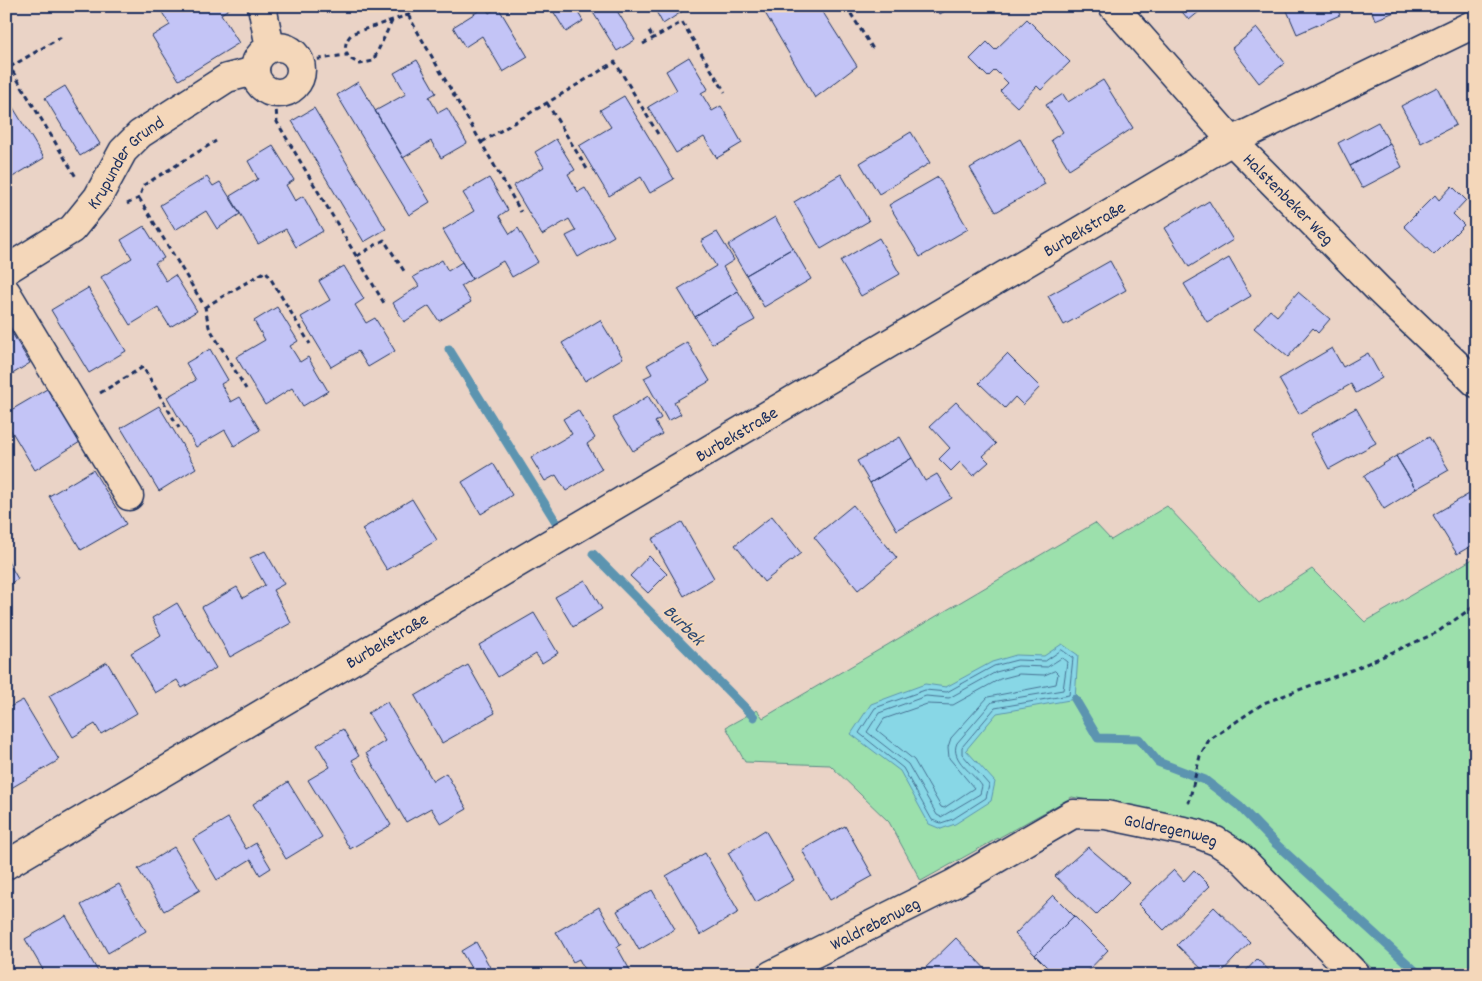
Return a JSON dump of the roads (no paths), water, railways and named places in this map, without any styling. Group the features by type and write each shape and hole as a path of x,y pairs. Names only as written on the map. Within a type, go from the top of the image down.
{"street":[{"path":"262,6 270,48"},
{"name":"Halstenbeker Weg","path":"1113,6 1232,141 1378,289 1476,383"},
{"name":"Burbekstraße","path":"6,865 1232,141 1476,23"},
{"path":"270,48 285,48 292,51 300,62 302,69 297,83 287,91 275,93 261,85 255,71 259,57 270,48"},
{"name":"Krupunder Grund","path":"6,270 72,229 98,197 122,151 140,134 227,78 255,71"},
{"path":"6,292 130,496"},
{"name":"Goldregenweg","path":"953,884 1073,814 1106,815 1198,834 1216,840 1238,855 1356,975"},
{"name":"Waldrebenweg","path":"771,975 953,884"}],"water":[{"path":"1062,644 1078,655 1075,699 997,713 966,750 995,782 991,801 955,824 941,829 929,824 900,771 851,734 871,704 925,684 946,687 992,662 1016,655 1044,656"}],"waterway":[{"name":"Burbek","path":"449,349 556,522"},
{"name":"Burbek","path":"593,554 754,717"},
{"path":"1075,699 1098,738 1139,739 1158,762 1205,780 1239,806 1276,844 1420,975"}]}
